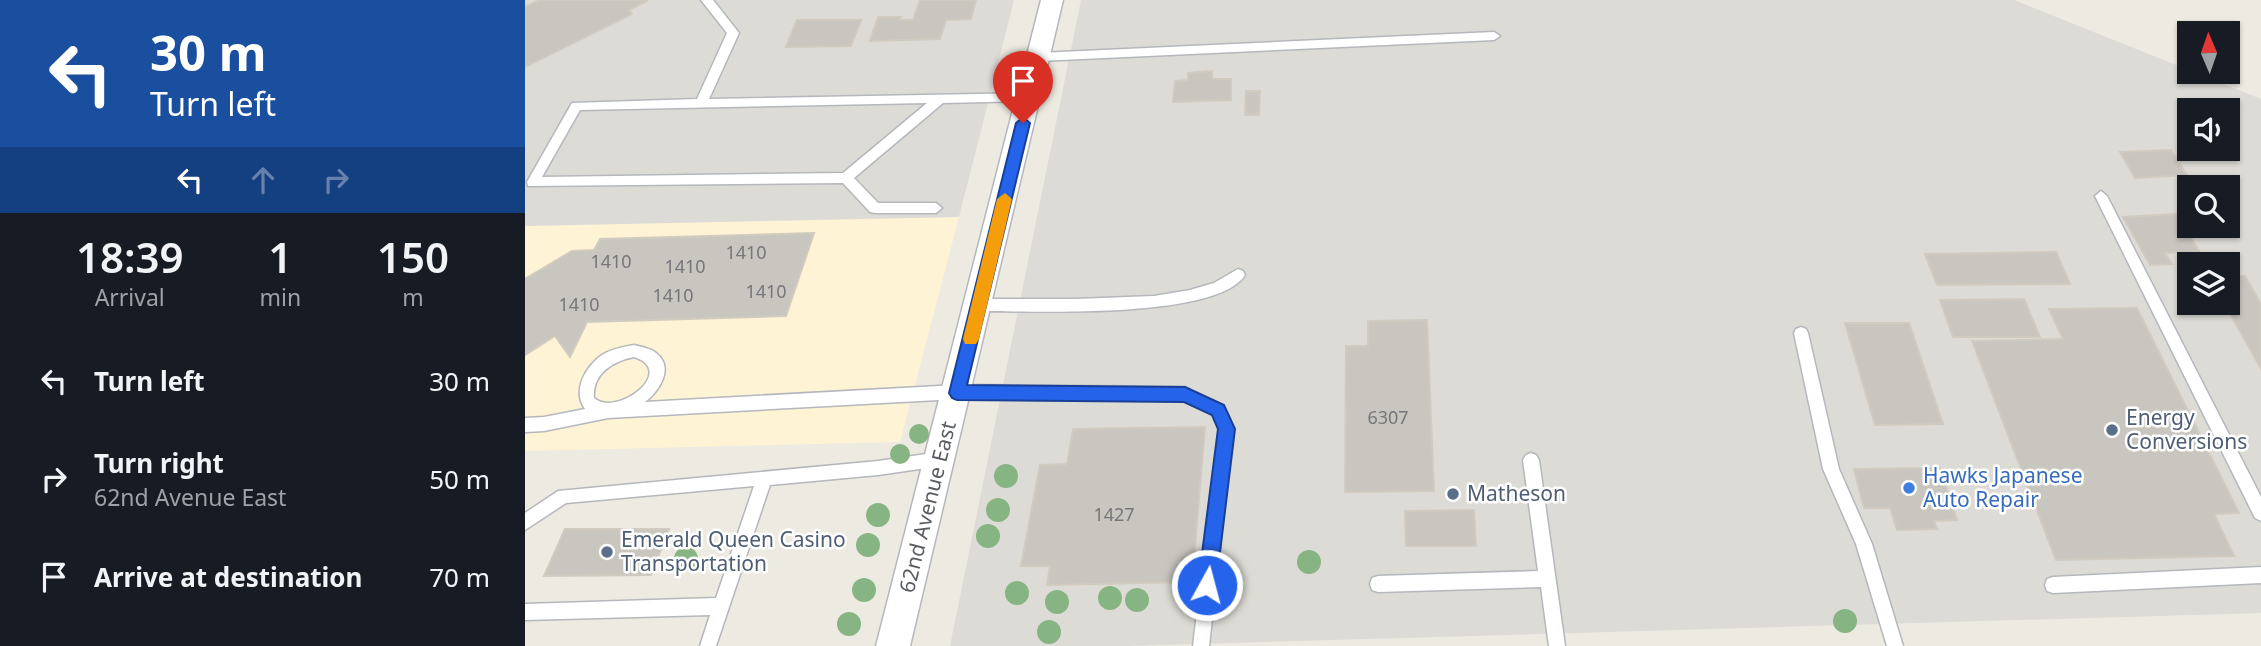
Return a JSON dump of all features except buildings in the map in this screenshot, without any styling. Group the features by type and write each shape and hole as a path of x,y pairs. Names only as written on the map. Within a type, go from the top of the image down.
{"street":[{"name":"62nd Avenue East","path":"893,646 1052,0"}],"lane":[{"path":"701,104 733,33 707,0"},
{"path":"1039,57 1494,36"},
{"path":"529,182 576,106 1030,97"},
{"path":"529,182 846,178 940,99"},
{"path":"846,178 875,208 936,208"},
{"path":"2101,196 2261,513"},
{"path":"979,304 1126,303 1179,299 1213,291 1229,284 1238,275"},
{"path":"1801,332 1831,469 1864,544 1895,646"},
{"path":"525,425 544,424 608,411 637,401 649,391 656,379 658,368 654,358 646,352 634,351 606,360 594,370 587,382 587,403 596,409 608,411 957,393 1185,394 1218,410 1226,429 1201,646"},
{"path":"525,522 563,496 765,478 941,458"},
{"path":"1531,460 1557,646"},
{"path":"708,646 765,478"},
{"path":"2053,584 2261,575"},
{"path":"1378,584 1547,579"},
{"path":"525,612 721,607"}],"shaded area":[{"path":"525,0 1014,0 959,217 525,226"},
{"path":"1081,0 2014,0 2177,65 2177,84 2224,84 2261,99 2261,613 1127,646 950,646"},
{"path":"959,217 900,442 525,451 525,226"}],"slow traffic":[{"path":"971,339 1005,199"}],"place":[{"name":"Energy Conversions","path":"2112,430"},
{"name":"Hawks Japanese Auto Repair","path":"1909,488"},
{"name":"Matheson","path":"1453,494"},
{"name":"Emerald Queen Casino Transportation","path":"607,552"}],"route":[{"path":"1023,123 957,393 1185,394 1218,410 1226,429 1207,585"}]}
